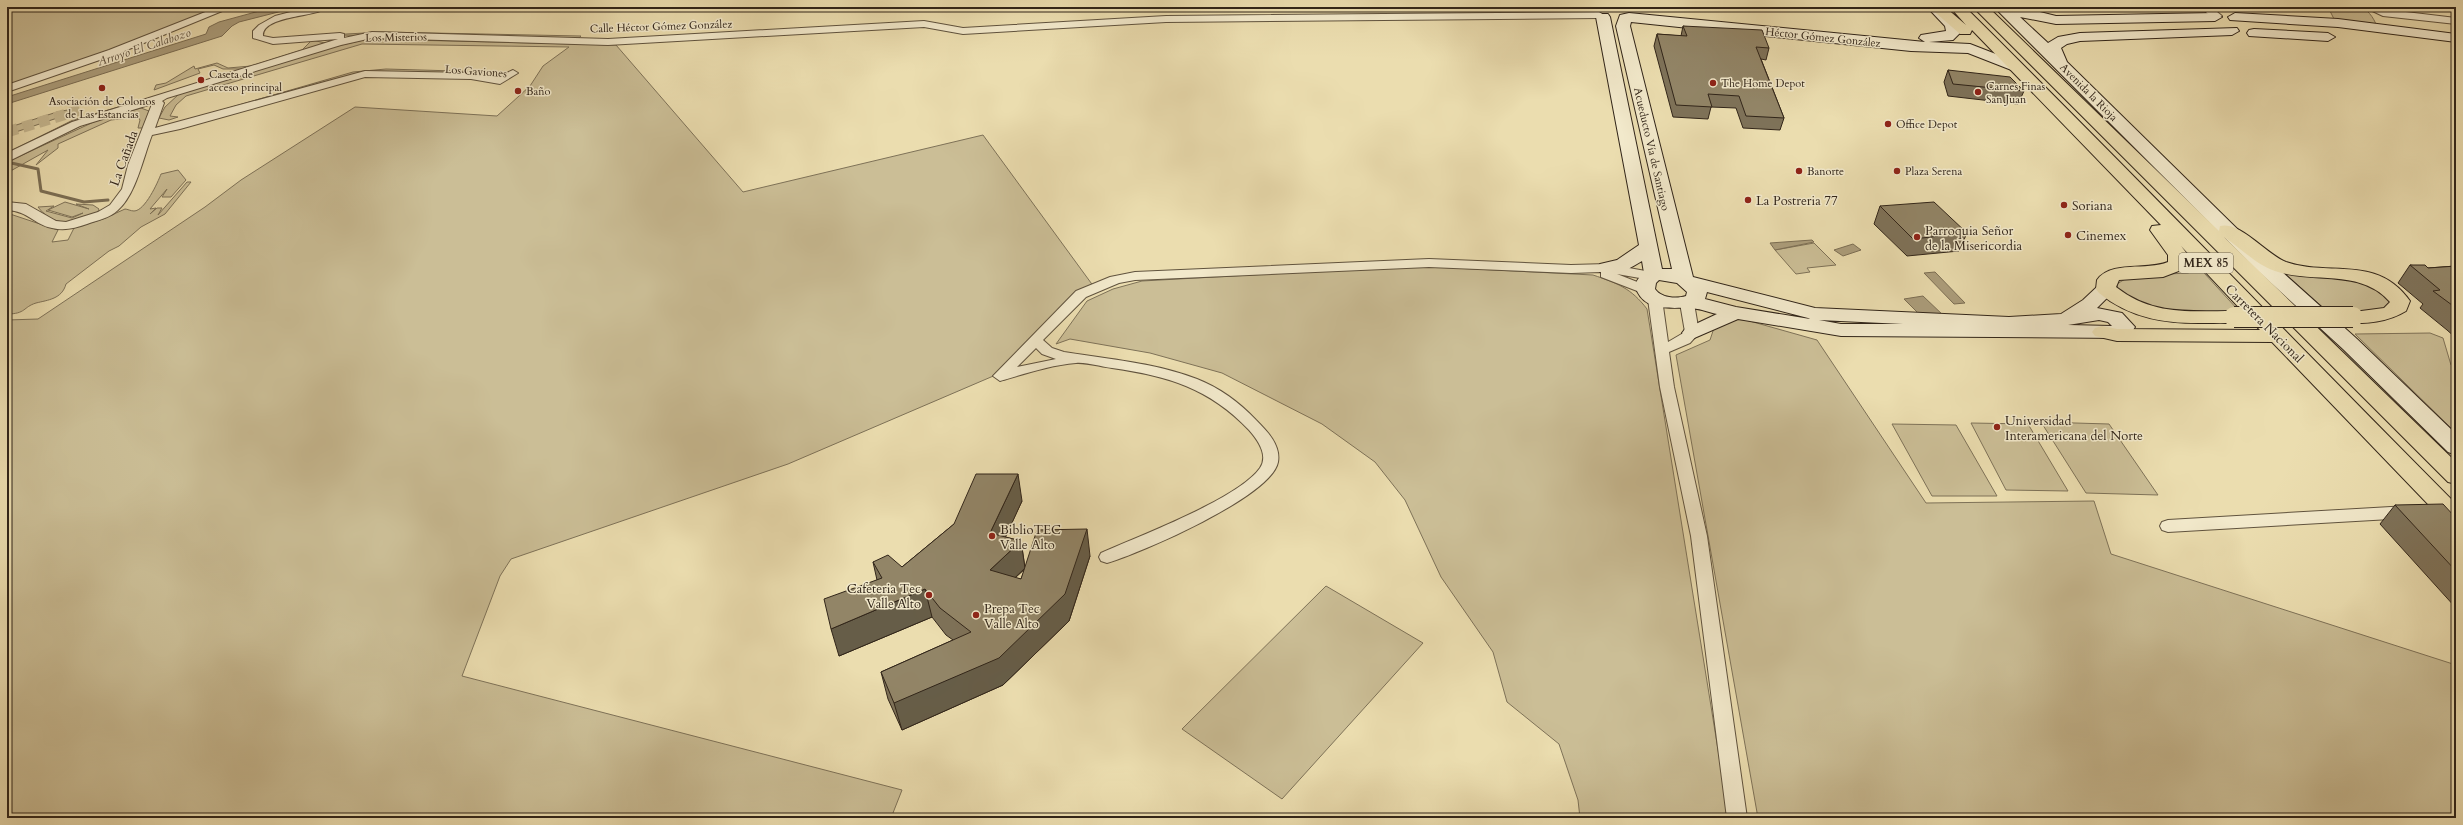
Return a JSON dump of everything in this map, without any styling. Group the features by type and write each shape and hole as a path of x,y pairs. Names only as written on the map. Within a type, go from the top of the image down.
{"highway":[{"path":"1935,7 1973,38 1997,48"},
{"name":"Carretera Nacional","path":"1957,7 2014,66 2122,172 2278,336 2451,514"},
{"name":"Carretera Nacional","path":"1980,7 2456,476"},
{"path":"2122,172 2133,194 2178,255 2178,261 2171,269 2114,275 2107,280 2106,289 2128,306 2152,314 2175,318 2353,316 2390,313 2399,307 2400,301 2386,288 2356,275 2344,272 2299,271 2282,267 2265,258 2227,230"},
{"path":"2102,332 2117,335 2278,336"}],"street":[{"path":"7,89 113,52 227,7"},
{"path":"324,7 272,21 261,27 257,33 258,38 273,41 327,37 357,38"},
{"name":"Calle Héctor Gómez González","path":"924,22 958,31 1166,19 1486,7"},
{"name":"Héctor Gómez González","path":"1599,13 1627,17 1656,17 1933,39 1952,35 1954,32 1952,25 1935,7"},
{"path":"2002,7 2060,63"},
{"name":"Avenida la Rioja","path":"2005,7 2036,16 2082,20 2222,16 2338,23 2456,38"},
{"path":"2369,7 2383,13 2456,21"},
{"name":"Calle Héctor Gómez González","path":"581,40 608,42 665,36 1157,11 1599,13"},
{"name":"Acueducto Vía de Santiago","path":"1599,13 1649,246 1651,285"},
{"path":"2222,16 2254,33 2345,39"},
{"name":"Avenida la Rioja","path":"2222,16 2102,36 2080,36 2058,42 2053,46 2053,51 2060,63 2227,230 2456,447"},
{"path":"1627,17 1633,27 1656,17"},
{"name":"Acueducto Vía de Santiago","path":"1627,17 1675,248 1688,291"},
{"name":"Héctor Gómez González","path":"1656,17 1918,46 1970,49 2014,66"},
{"path":"2082,20 2102,36"},
{"path":"959,21 959,28 973,30"},
{"name":"Los Misterios","path":"256,68 339,42 357,38 387,35 581,40"},
{"path":"327,37 339,42"},
{"path":"2373,42 2417,48"},
{"name":"Los Gaviones","path":"146,133 174,124 356,70 379,67 496,71 513,73 500,81 471,76 365,74 174,124"},
{"path":"128,107 148,95 179,87 215,75 256,68"},
{"path":"7,158 76,124 256,68"},
{"path":"153,99 179,87"},
{"name":"La Cañada","path":"7,206 22,207 53,225 67,226 102,215 114,208 128,189 146,133 158,106 153,99"},
{"path":"1078,359 1000,376 1081,294 1115,280 1135,276 1382,264 1429,263 1571,269 1608,268 1628,262 1649,246"},
{"path":"1571,269 1651,285 1667,274 1688,291 1740,305 1841,330 2122,332 2124,324 2115,317 2099,314 2051,322 1958,322 1852,317 1740,305 1685,259 1675,248"},
{"path":"1608,268 1651,285 1671,304 1688,291"},
{"path":"1651,285 1659,337 1663,350 1667,387 1699,536 1737,818"},
{"path":"2051,322 2082,311 2106,289"},
{"path":"1688,291 1692,333"},
{"path":"1663,350 1686,340 1692,333 1740,305"},
{"path":"1036,341 1047,351 1078,359 1177,375 1202,386 1241,413 1267,441 1271,454 1270,462 1266,471 1241,492 1189,519 1107,557"},
{"path":"2168,526 2451,514"}],"shaded area":[{"path":"2357,6 2367,11 2372,16 2376,24 2334,19 2328,7"},
{"path":"7,7 233,7 7,91"},
{"path":"274,7 298,7 239,22 232,26 222,36 7,104 7,97 206,34 209,27 219,22"},
{"path":"382,32 581,36 579,38 329,35"},
{"path":"368,39 616,45 743,192 983,135 1094,287 1005,371 788,464 511,559 500,576 462,676 902,790 891,818 7,818 7,320 38,319 205,207 241,180 355,107 497,116 530,86 543,66 569,47 362,44 186,96 176,105 170,116 178,117 169,120 159,118 165,107 179,94 320,50"},
{"path":"312,40 325,43 244,69 223,69 214,65 198,69 200,73 154,90 156,85 166,83 194,66 195,69 217,63 228,68 251,66 302,50"},
{"path":"386,69 490,72 487,75 371,72 180,122 353,72"},
{"path":"123,106 7,156 7,153 73,120"},
{"path":"78,108 79,110 72,113 7,135 7,128 57,112"},
{"path":"141,108 149,111 143,128 138,128 140,120 138,117 111,120 58,144 58,148 36,165 48,150 7,173 7,162 98,120"},
{"path":"178,170 186,180 171,197 162,197 167,189 150,209 156,208 150,214 157,208 162,208 158,215 187,182 191,182 165,214 141,227 119,246 109,251 66,284 58,296 50,300 36,303 21,312 7,314 7,213 58,230 52,242 68,240 74,228 103,219 125,209 134,211 138,210 147,201 161,174"},
{"path":"65,202 89,209 76,204 93,205 99,209 96,214 87,218 73,222 60,222 48,217 38,207 54,206 46,211 72,218 83,213 72,217 48,210"},
{"path":"1812,240 1814,242 1775,250 1770,243"},
{"path":"1814,243 1836,265 1807,268 1810,272 1796,274 1775,250"},
{"path":"1853,244 1861,250 1843,256 1834,250"},
{"path":"2193,261 2240,312 2152,312 2118,291 2117,284 2130,276 2188,273 2193,271"},
{"path":"1415,266 1593,275 1623,287 1635,296 1647,309 1729,818 1580,818 1578,800 1559,744 1507,702 1493,652 1441,577 1405,500 1375,462 1322,424 1222,373 1150,353 1070,339 1056,344 1087,301 1113,289 1142,281"},
{"path":"1935,272 1965,303 1954,304 1924,273"},
{"path":"2283,272 2365,280 2390,299 2389,307 2380,311 2327,311"},
{"path":"1923,296 1944,316 1921,316 1904,299"},
{"path":"1730,319 1746,320 1817,340 1926,503 2094,501 2111,554 2456,665 2456,818 1758,818 1676,355 1710,340 1714,328"},
{"path":"2430,333 2443,338 2451,365 2456,370 2456,433 2355,334"},
{"path":"2041,422 2109,424 2158,495 2086,493"},
{"path":"1971,423 2028,424 2068,491 2006,490"},
{"path":"1892,424 1956,425 1997,496 1932,496"},
{"path":"1326,586 1423,643 1282,799 1182,729"}],"building":[{"name":"The Home Depot","path":"1683,26 1762,30 1769,48 1756,47 1784,118 1746,116 1739,96 1708,94 1712,107 1676,105 1657,34 1687,36"},
{"path":"1948,70 2010,77 2024,91 1953,84"},
{"path":"1934,202 1967,233 1913,239 1880,206"},
{"path":"2410,265 2425,265 2428,268 2456,266 2456,308 2433,291 2440,290"},
{"path":"976,474 1018,474 990,533 1021,541 990,570 1021,579 1037,530 1087,529 1065,594 999,658 894,703 881,672 971,632 940,608 925,589 831,629 824,599 882,578 873,562 888,555 902,567 954,524"},
{"path":"2443,504 2456,518 2456,571 2395,505"}],"waterway":[{"path":"7,162 38,169 41,191 84,202 108,200"}],"tunnel":[{"path":"7,132 80,110"}],"place":[{"name":"Caseta de acceso principal","path":"201,80"},
{"name":"The Home Depot","path":"1713,83"},
{"name":"Asociación de Colonos de Las Estancias","path":"102,88"},
{"name":"Baño","path":"518,91"},
{"name":"Carnes Finas San Juan","path":"1978,92"},
{"name":"Office Depot","path":"1888,124"},
{"name":"Banorte","path":"1799,171"},
{"name":"Plaza Serena","path":"1897,171"},
{"name":"La Postreria 77","path":"1748,200"},
{"name":"Soriana","path":"2064,205"},
{"name":"Cinemex","path":"2068,235"},
{"name":"Parroquia Señor de la Misericordia","path":"1917,237"},
{"name":"Universidad Interamericana del Norte","path":"1997,427"},
{"name":"BiblioTEC Valle Alto","path":"992,536"},
{"name":"Cafeteria Tec Valle Alto","path":"929,595"},
{"name":"Prepa Tec Valle Alto","path":"976,615"}],"water label":[{"name":"Arroyo El Calabozo","path":"144,47"}]}
